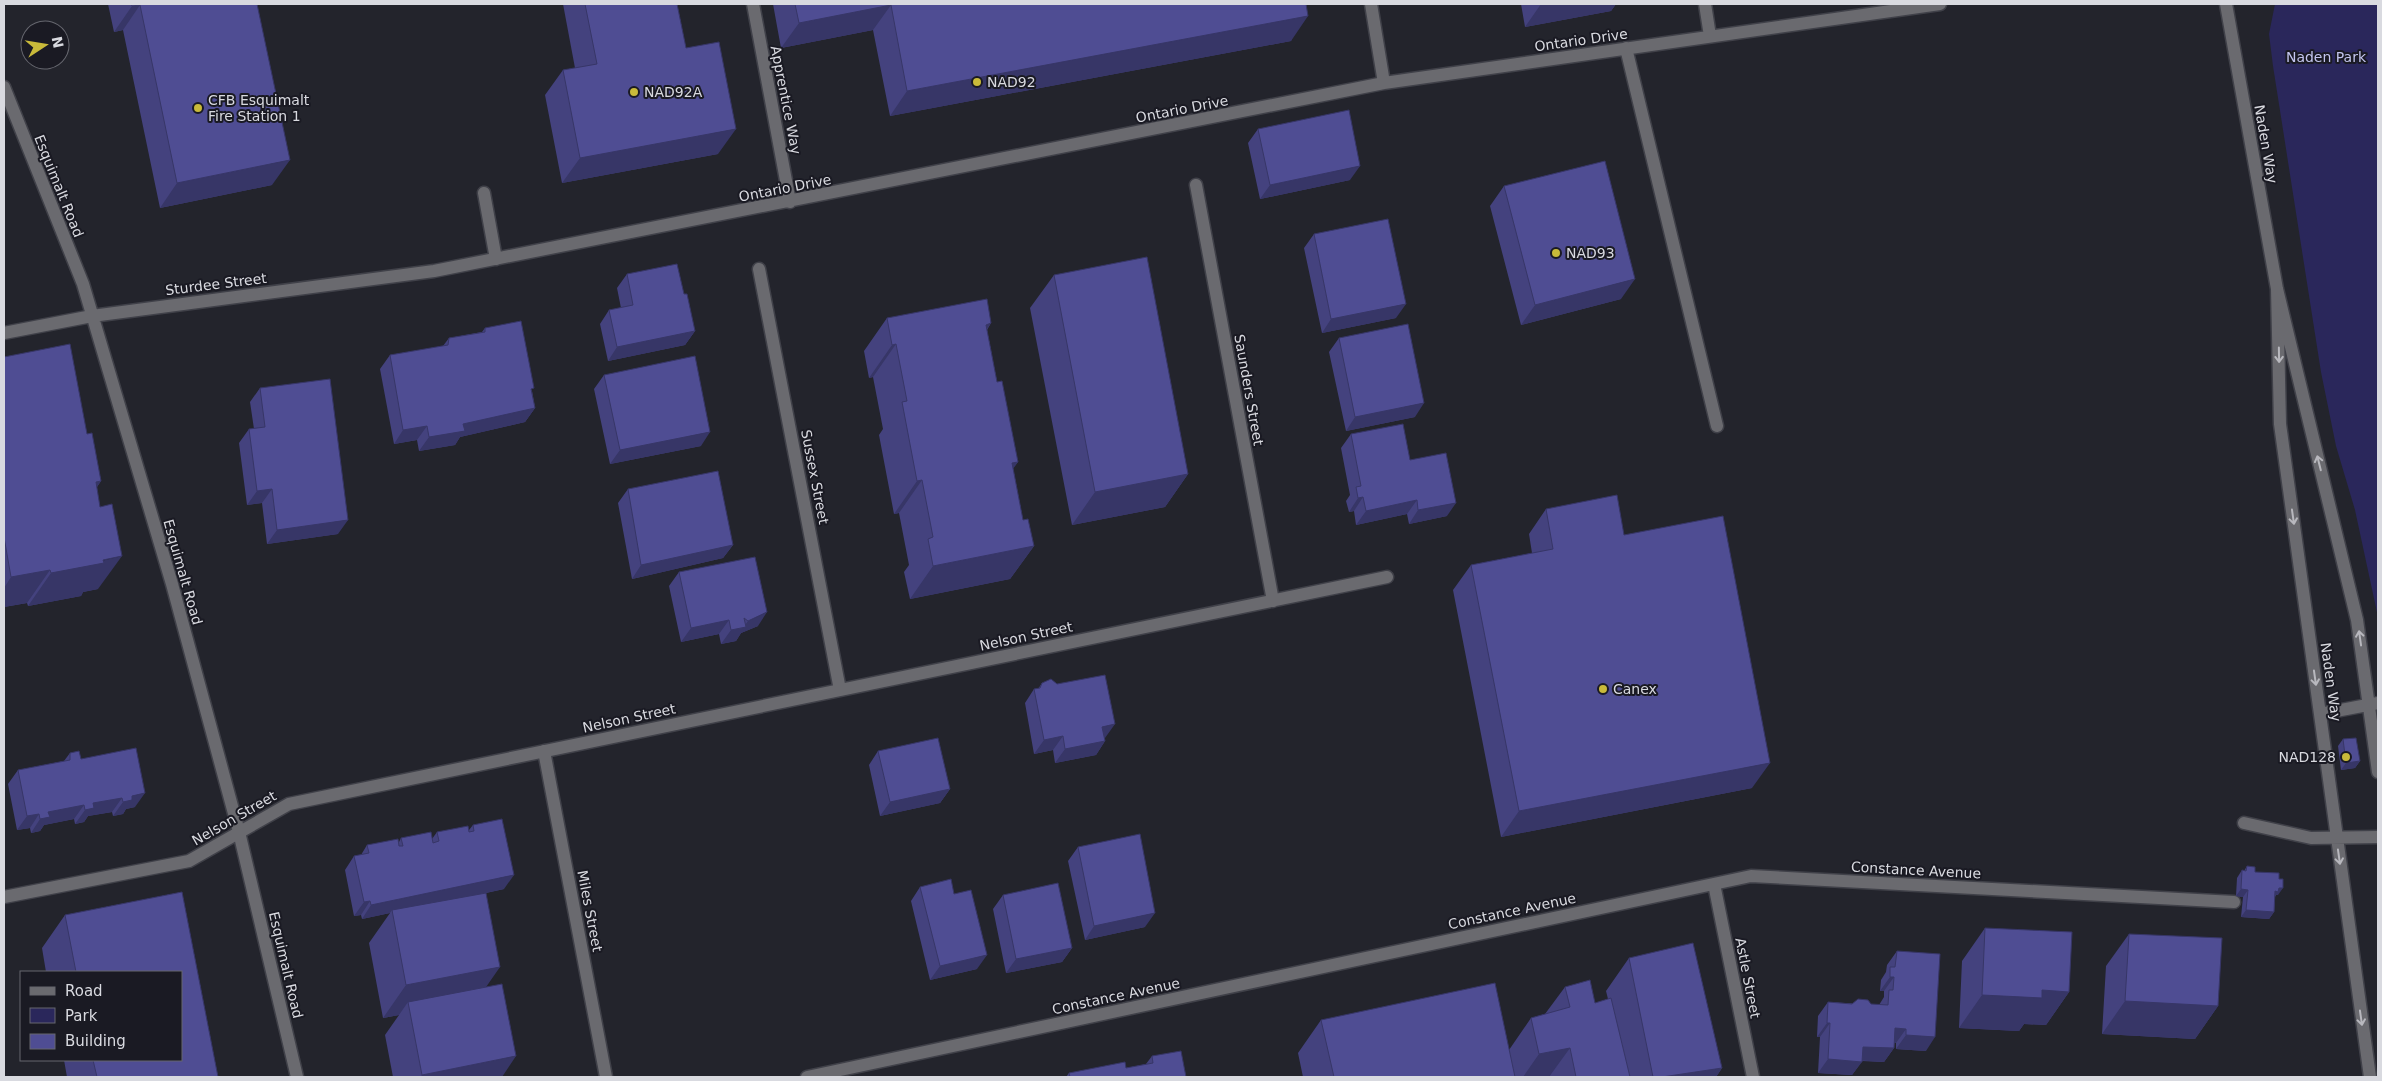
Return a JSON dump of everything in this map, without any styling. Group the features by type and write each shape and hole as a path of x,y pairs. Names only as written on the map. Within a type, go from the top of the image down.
{"street":[{"name":"Apprentice Way","path":"753,4 790,202"},
{"path":"1371,4 1384,83"},
{"path":"1705,4 1710,36"},
{"name":"Ontario Drive","path":"434,271 1384,83 1940,4"},
{"name":"Naden Way","path":"2226,4 2277,289 2357,620 2374,704 2378,772"},
{"path":"1626,48 1717,426"},
{"name":"Esquimalt Road","path":"4,87 79,275 172,584 239,832 297,1077"},
{"name":"Saunders Street","path":"1196,185 1273,601"},
{"path":"484,193 496,259"},
{"name":"Sussex Street","path":"759,269 840,690"},
{"name":"Sturdee Street","path":"4,333 92,316 434,271"},
{"name":"Naden Way","path":"2277,289 2280,424 2370,1077"},
{"name":"Nelson Street","path":"4,897 189,861 289,804 1388,577"},
{"path":"2320,714 2374,704"},
{"name":"Miles Street","path":"544,751 606,1077"},
{"path":"2244,824 2311,838 2378,837"},
{"name":"Constance Avenue","path":"807,1077 1751,876 2234,902"},
{"name":"Astle Street","path":"1714,884 1752,1077"}],"green space":[{"name":"Naden Park","path":"2275,4 2378,4 2378,617 2355,510 2336,446 2321,372 2269,34"}],"building":[{"name":"CFB Esquimalt Fire Station 1","path":"131,4 257,4 290,160 177,183 140,5 132,6"},
{"name":"NAD92A","path":"585,4 677,4 686,48 719,42 736,129 580,158 563,70 597,64"},
{"name":"NAD92","path":"795,4 1306,4 1308,16 907,91 891,5 799,23"},
{"path":"1349,110 1360,166 1270,185 1258,129"},
{"name":"NAD93","path":"1605,161 1635,279 1535,305 1504,186"},
{"path":"1388,219 1406,304 1331,319 1314,234"},
{"path":"1147,257 1188,474 1095,492 1054,275"},
{"path":"677,264 684,294 687,294 695,331 617,347 609,310 633,305 627,274"},
{"path":"987,299 991,323 986,325 997,382 1002,381 1018,462 1012,463 1023,520 1028,519 1034,546 933,566 928,539 933,537 922,480 917,481 902,402 907,401 896,344 892,345 887,318"},
{"path":"521,321 534,388 531,389 535,408 463,424 465,431 429,437 427,426 403,430 390,355 448,345 449,338 485,332 485,328"},
{"path":"1408,324 1424,403 1355,417 1339,338"},
{"path":"70,344 87,434 92,433 101,481 96,482 100,507 112,504 122,556 103,560 104,563 51,573 50,570 11,577 4,537 4,357"},
{"path":"695,356 710,432 620,450 604,375"},
{"path":"330,379 348,520 277,530 272,489 257,491 249,429 265,427 260,388"},
{"path":"1403,424 1410,460 1446,453 1456,503 1418,510 1417,500 1366,511 1363,497 1358,498 1356,487 1361,486 1351,434"},
{"path":"718,471 733,545 641,565 628,489"},
{"name":"Canex","path":"1617,495 1624,535 1723,516 1770,763 1519,811 1471,565 1553,549 1546,509"},
{"path":"755,557 767,612 748,621 744,618 746,627 731,630 729,620 691,628 679,572"},
{"path":"1105,675 1115,724 1102,727 1105,741 1065,749 1063,736 1044,740 1034,689 1040,688 1042,683 1051,679 1057,684"},
{"path":"938,738 950,789 890,802 878,751"},
{"path":"2356,738 2360,761 2346,763 2343,739"},
{"path":"136,748 145,793 132,796 132,800 123,802 122,798 93,803 94,808 85,810 84,805 48,812 50,817 40,819 39,814 27,816 18,770 70,760 70,753 79,751 81,759"},
{"path":"502,819 514,875 371,905 370,901 364,902 354,856 369,853 367,845 398,839 399,846 403,846 401,838 431,832 433,843 439,841 437,832 468,826 469,832 474,831 473,825"},
{"path":"1140,834 1155,913 1094,926 1078,847"},
{"path":"2247,866 2255,867 2255,872 2279,873 2279,879 2283,879 2283,888 2279,888 2278,892 2275,891 2274,912 2246,910 2248,890 2241,889 2242,870 2246,871"},
{"path":"951,879 954,894 971,890 987,955 940,966 920,887"},
{"path":"1058,883 1072,948 1016,959 1003,895"},
{"path":"182,892 218,1077 97,1077 93,1061 182,1061 182,971 76,971 65,915"},
{"path":"486,893 500,967 406,985 392,910"},
{"path":"1985,928 2072,932 2069,992 2042,990 2042,998 1982,995"},
{"path":"2129,934 2222,938 2218,1006 2125,1001"},
{"path":"1693,943 1722,1068 1653,1077 1629,958"},
{"path":"1897,951 1940,954 1935,1037 1906,1035 1906,1029 1895,1028 1894,1048 1863,1047 1862,1062 1828,1059 1830,1023 1827,1023 1828,1002 1852,1004 1858,999 1868,1000 1871,1004 1888,1005 1889,990 1893,990 1894,977 1890,977 1890,967 1895,967"},
{"path":"1590,980 1595,1003 1611,998 1630,1077 1576,1077 1570,1048 1539,1054 1531,1018 1570,1007 1565,987"},
{"path":"1495,983 1515,1077 1334,1077 1321,1020"},
{"path":"502,984 516,1056 422,1075 408,1002"},
{"path":"1181,1051 1186,1077 1070,1077 1069,1073 1125,1062 1126,1068 1153,1063 1152,1056"}],"place":[{"name":"NAD92","path":"977,82"},
{"name":"NAD92A","path":"634,92"},
{"name":"CFB Esquimalt Fire Station 1","path":"198,108"},
{"name":"NAD93","path":"1556,253"},
{"name":"Canex","path":"1603,689"},
{"name":"NAD128","path":"2346,757"}]}
